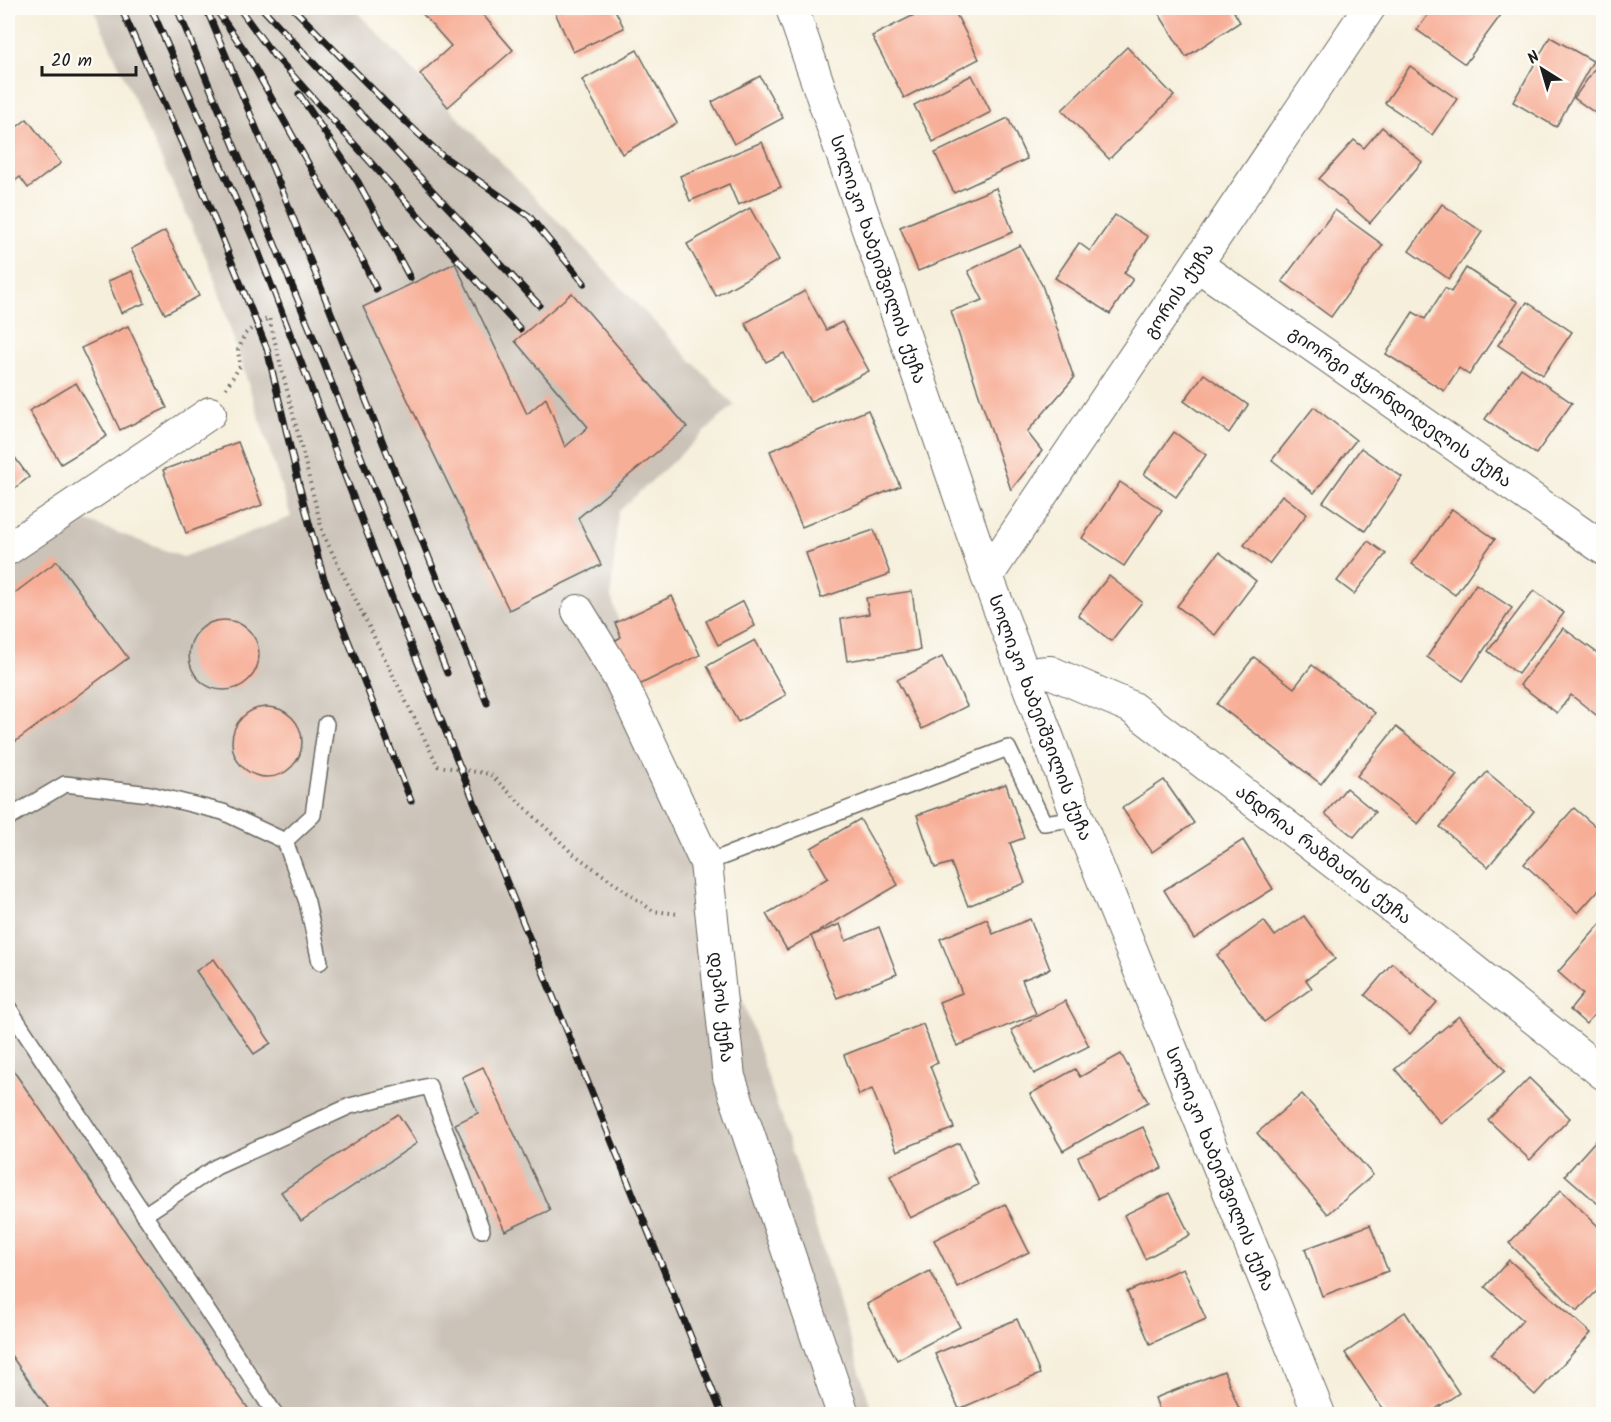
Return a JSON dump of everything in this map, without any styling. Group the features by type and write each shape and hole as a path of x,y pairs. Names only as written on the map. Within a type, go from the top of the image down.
{"street":[{"name":"სოლიკო ხაბეიშვილის ქუჩა","path":"792,8 987,576 1078,818 1319,1414"},
{"name":"გორის ქუჩა","path":"987,576 1197,265 1354,14"},
{"name":"გიორგი ჭყონდიდელის ქუჩა","path":"1197,265 1604,549"},
{"path":"8,549 210,414"},
{"name":"დეპოს ქუჩა","path":"578,610 621,681 706,863 729,1077 843,1414"},
{"name":"ანდრია რაზმაძის ქუჩა","path":"1025,675 1050,672 1131,707 1448,950 1604,1074"}],"lane":[{"path":"285,841 313,815 326,724"},
{"path":"706,863 1008,748 1044,823 1078,818"},
{"path":"8,818 65,784 150,794 223,812 285,841 307,902 320,962"},
{"path":"8,1007 275,1414"},
{"path":"144,1215 216,1167 350,1106 429,1086 482,1230"}],"path":[{"path":"210,414 217,396 228,385 240,366 238,350 245,334 269,318 323,534 438,766 490,774 571,852 654,911 712,918"}],"shaded area":[{"path":"93,8 353,8 734,405 618,512 611,597 797,1166 873,1414 8,1414 8,556 68,514 183,557 291,517 212,271"}],"building":[{"path":"422,8 477,8 513,50 448,107 420,74 451,46 419,10"},
{"path":"553,8 614,8 624,28 573,52"},
{"path":"928,8 953,8 979,59 904,98 872,36"},
{"path":"1169,8 1241,8 1234,12 1240,22 1186,57 1159,14"},
{"path":"1433,8 1506,8 1465,64 1417,30"},
{"path":"1550,37 1593,61 1556,127 1513,102"},
{"path":"1127,47 1174,96 1109,159 1062,110"},
{"path":"637,50 677,123 622,154 582,80"},
{"path":"1410,66 1457,99 1432,135 1385,103"},
{"path":"1596,67 1604,72 1604,119 1574,98"},
{"path":"972,75 991,112 933,142 914,105"},
{"path":"760,76 783,118 734,144 712,102"},
{"path":"1008,118 1027,159 954,193 935,153"},
{"path":"27,119 61,163 28,188 20,177 8,186 8,134"},
{"path":"1382,127 1422,162 1370,223 1319,179 1354,140 1364,148"},
{"path":"762,142 781,187 738,205 729,184 690,201 680,176"},
{"path":"996,188 1013,232 918,271 900,227"},
{"path":"1442,204 1482,232 1449,279 1409,251"},
{"path":"750,208 779,260 716,296 687,244"},
{"path":"1335,210 1383,245 1331,317 1282,281"},
{"path":"1115,215 1148,237 1124,273 1133,279 1110,314 1055,278 1079,243 1090,251"},
{"path":"165,231 199,296 165,314 131,249"},
{"path":"1020,245 1042,285 1074,378 1027,432 1042,451 1011,490 951,311 983,300 968,271"},
{"path":"455,263 527,414 546,398 565,447 588,427 515,341 572,293 687,427 578,518 601,565 509,610 363,307"},
{"path":"1466,268 1518,302 1469,375 1459,368 1444,391 1386,354 1413,312 1425,319 1445,288 1451,292"},
{"path":"132,271 145,303 121,313 108,281"},
{"path":"805,291 826,330 842,322 869,371 810,402 784,353 766,362 745,323"},
{"path":"1527,302 1572,332 1543,375 1498,345"},
{"path":"128,326 167,408 120,430 81,348"},
{"path":"1521,368 1572,403 1536,454 1485,419"},
{"path":"1204,374 1248,405 1229,433 1184,401"},
{"path":"76,383 107,436 61,464 29,411"},
{"path":"1314,407 1356,440 1314,493 1272,460"},
{"path":"868,410 900,486 802,527 770,451"},
{"path":"1174,432 1206,455 1176,497 1144,474"},
{"path":"238,442 262,505 186,533 163,470"},
{"path":"8,448 29,477 8,493"},
{"path":"1361,448 1402,477 1365,531 1323,502"},
{"path":"1120,482 1162,510 1124,566 1082,538"},
{"path":"1282,495 1307,514 1269,564 1244,545"},
{"path":"1452,509 1495,539 1455,595 1412,564"},
{"path":"874,530 890,574 821,598 806,553"},
{"path":"1368,541 1386,554 1354,594 1337,581"},
{"path":"1219,552 1256,581 1215,635 1177,606"},
{"path":"57,561 128,658 8,747 8,598"},
{"path":"1109,576 1142,602 1111,641 1078,615"},
{"path":"1476,584 1512,608 1463,681 1427,657"},
{"path":"1534,590 1564,613 1518,674 1488,651"},
{"path":"912,591 920,650 847,661 841,619 869,614 866,598"},
{"path":"672,596 700,655 635,687 613,642 621,637 615,623"},
{"path":"743,601 755,626 718,645 706,621"},
{"path":"224,620 237,623 249,630 256,642 259,655 256,668 249,680 237,687 224,690 211,687 199,680 192,668 189,655 192,642 199,630 211,623"},
{"path":"1563,628 1604,658 1604,713 1600,718 1571,695 1557,713 1520,685"},
{"path":"755,640 786,695 738,722 707,666"},
{"path":"942,657 967,706 922,729 897,680"},
{"path":"1254,657 1294,688 1312,665 1375,713 1321,784 1217,704"},
{"path":"267,707 280,710 292,717 299,729 302,742 299,755 292,767 280,774 267,777 254,774 242,767 235,755 232,742 235,729 242,717 254,710"},
{"path":"1396,727 1457,775 1418,824 1357,776"},
{"path":"1487,772 1534,811 1488,867 1440,827"},
{"path":"1164,780 1194,823 1152,852 1122,808"},
{"path":"1006,784 1024,838 1010,843 1025,883 968,906 951,863 935,868 917,815"},
{"path":"1346,788 1375,812 1354,837 1325,814"},
{"path":"1574,808 1604,834 1604,884 1578,913 1524,864"},
{"path":"860,819 898,885 787,950 766,914 828,878 811,848"},
{"path":"1243,840 1273,889 1194,939 1164,890"},
{"path":"1304,916 1335,959 1306,980 1312,988 1264,1022 1217,955 1264,921 1275,936"},
{"path":"987,919 993,934 1030,919 1050,969 1022,980 1036,1014 957,1046 939,1002 962,993 940,939"},
{"path":"1604,920 1604,1003 1586,1024 1570,1010 1583,994 1558,972"},
{"path":"840,924 846,941 879,927 897,974 837,998 811,936"},
{"path":"214,959 271,1043 254,1054 196,971"},
{"path":"1392,963 1437,1002 1410,1034 1365,995"},
{"path":"1065,1001 1089,1046 1034,1074 1011,1030"},
{"path":"1459,1016 1505,1071 1441,1124 1395,1069"},
{"path":"923,1024 938,1063 930,1066 954,1128 897,1151 872,1089 859,1095 844,1055"},
{"path":"1121,1054 1148,1102 1063,1151 1030,1094 1075,1069 1080,1077"},
{"path":"8,1063 252,1414 52,1414 8,1351"},
{"path":"483,1067 550,1210 505,1231 455,1124 478,1113 462,1077"},
{"path":"1529,1078 1570,1118 1530,1160 1488,1120"},
{"path":"1302,1094 1373,1175 1328,1214 1257,1133"},
{"path":"398,1114 417,1143 301,1221 281,1192"},
{"path":"1143,1127 1162,1168 1098,1199 1078,1157"},
{"path":"1604,1131 1604,1209 1565,1175"},
{"path":"959,1143 978,1185 910,1218 890,1176"},
{"path":"1561,1190 1604,1232 1604,1284 1577,1311 1509,1243"},
{"path":"1169,1193 1190,1235 1145,1259 1124,1215"},
{"path":"1005,1204 1029,1252 958,1288 934,1240"},
{"path":"1370,1225 1388,1271 1322,1296 1305,1249"},
{"path":"1509,1260 1591,1333 1535,1395 1491,1355 1523,1320 1485,1287"},
{"path":"1183,1268 1206,1319 1150,1344 1127,1292"},
{"path":"930,1271 960,1327 897,1360 867,1304"},
{"path":"1405,1312 1459,1393 1428,1414 1386,1414 1345,1353"},
{"path":"1017,1319 1040,1374 959,1409 935,1354"},
{"path":"1224,1371 1241,1414 1161,1414 1155,1398"}],"railway":[{"path":"121,8 199,181 267,349 323,576 411,801"},
{"path":"151,8 255,243 399,616 722,1414"},
{"path":"177,8 319,351 447,673"},
{"path":"206,8 284,195 487,703"},
{"path":"215,8 245,51 364,263 376,289"},
{"path":"239,8 274,56"},
{"path":"262,8 539,305"},
{"path":"293,8 385,102 440,154 529,216 584,283"},
{"path":"270,50 520,329"},
{"path":"299,94 358,182 410,278"}]}
